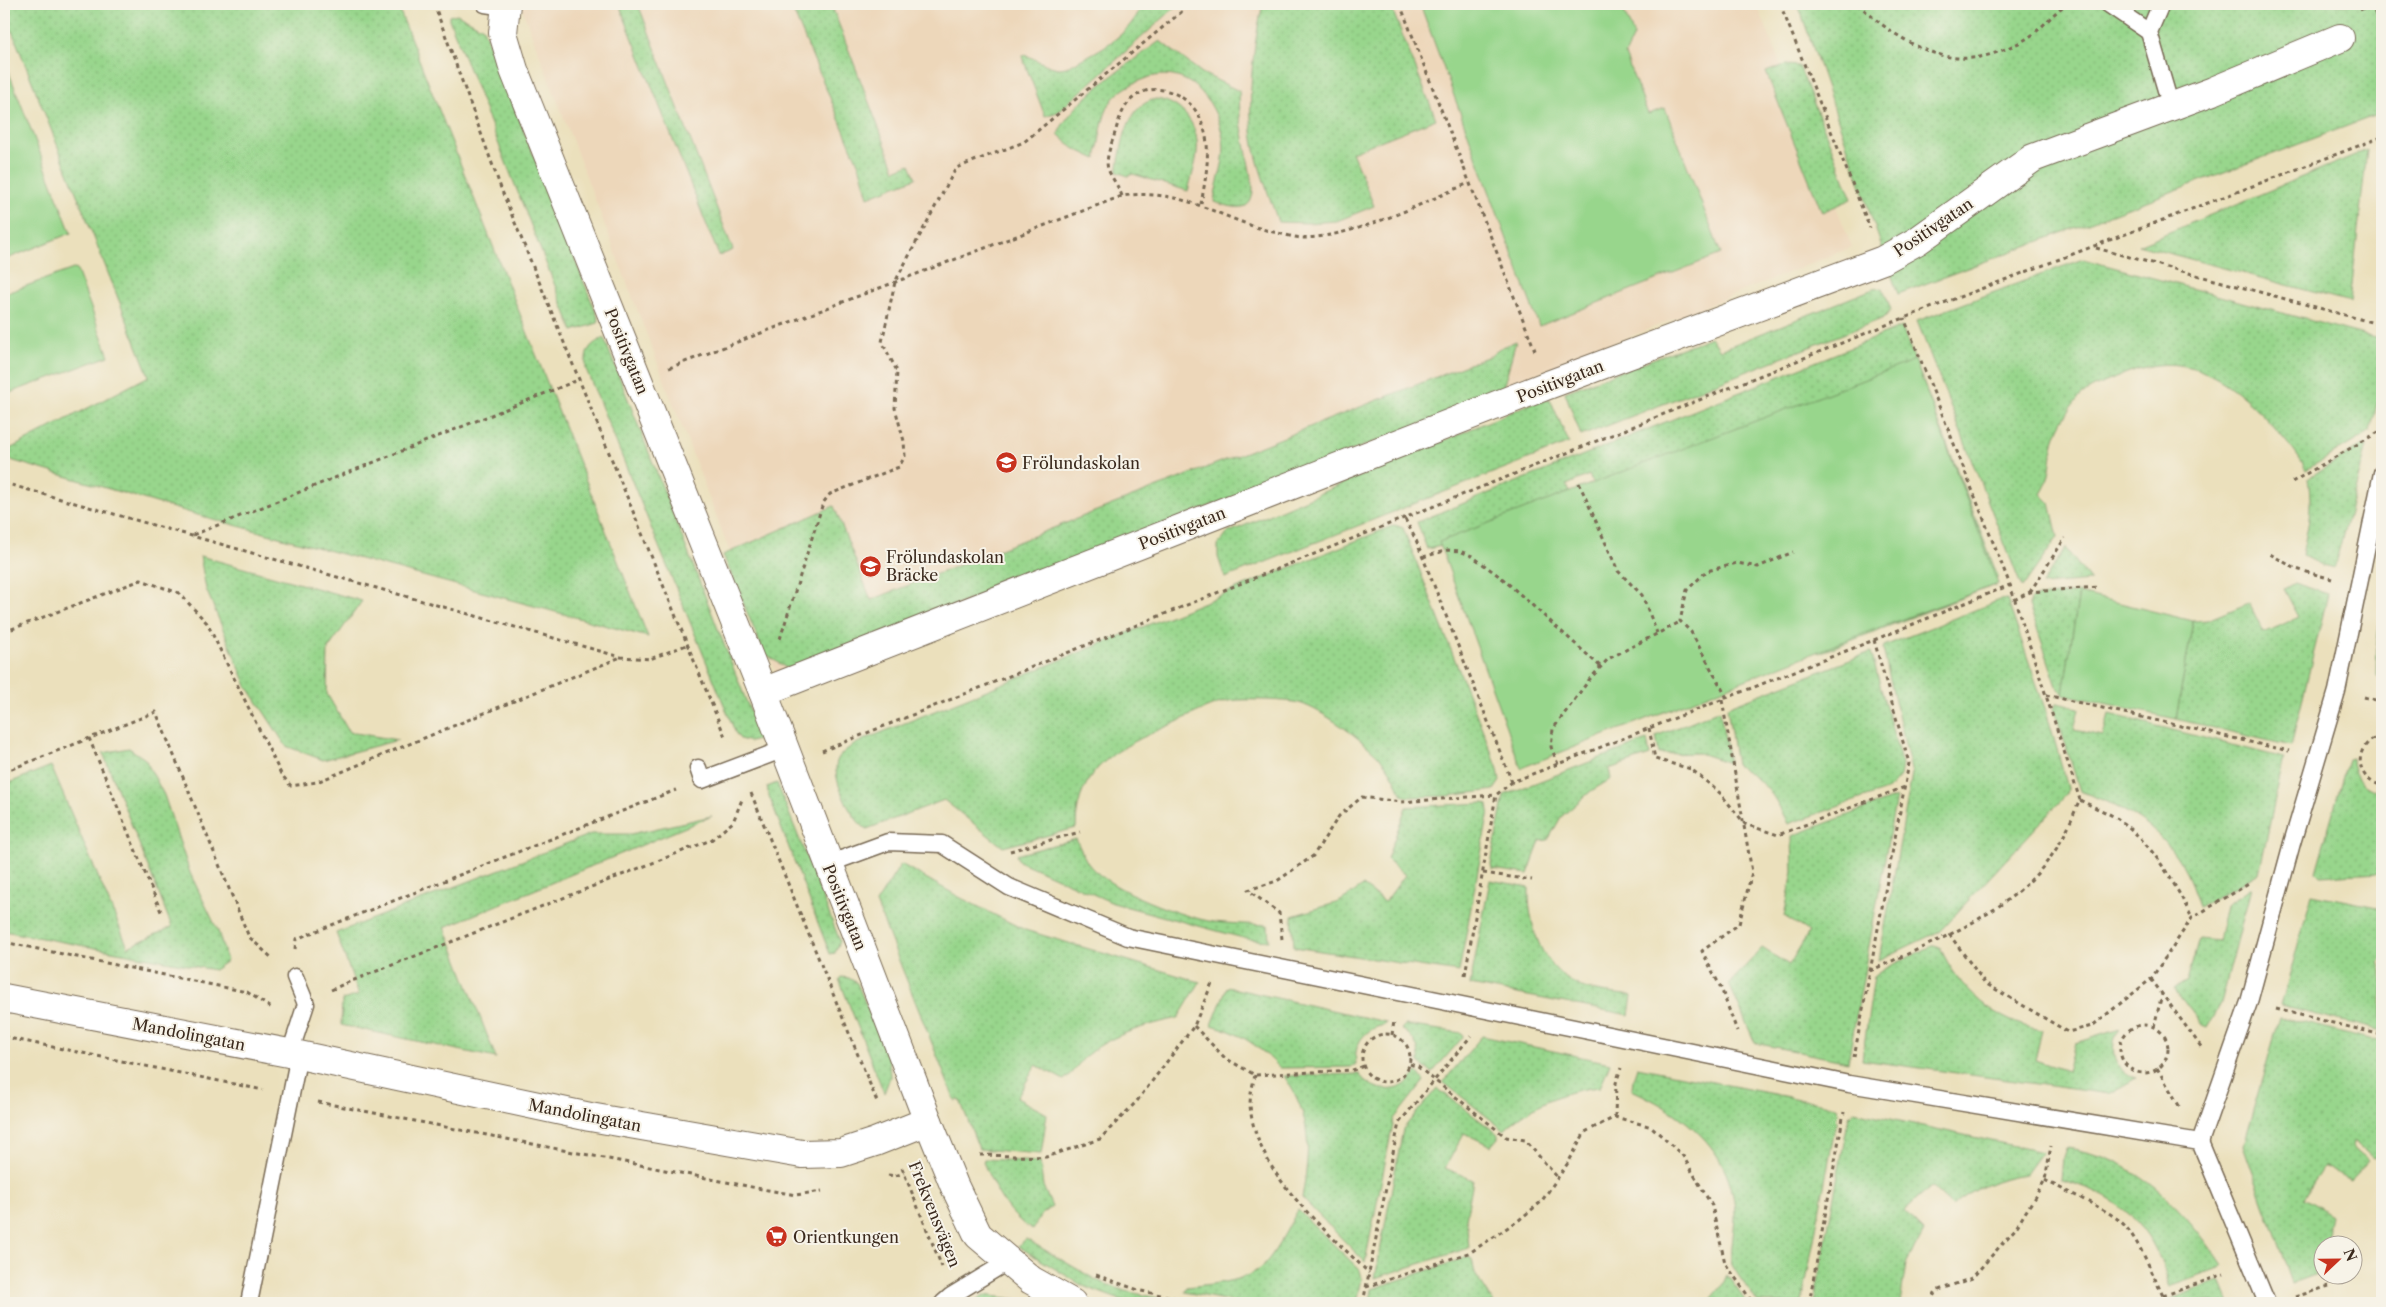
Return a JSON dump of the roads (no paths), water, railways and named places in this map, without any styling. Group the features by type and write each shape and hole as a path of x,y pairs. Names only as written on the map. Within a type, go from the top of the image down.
{"street":[{"name":"Positivgatan","path":"499,5 503,33 514,70 762,692 928,1121"},
{"name":"Positivgatan","path":"762,692 1548,385 1882,260 1917,241 2033,158 2171,107 2340,38"},
{"name":"Mandolingatan","path":"4,998 294,1054 550,1109 802,1154 841,1153 928,1121"},
{"path":"928,1121 954,1185 978,1235 1007,1262 1031,1280 1072,1303"}],"lane":[{"path":"2108,4 2149,32 2171,107"},
{"path":"2149,32 2161,4"},
{"path":"2267,1303 2200,1142 2249,1002 2287,860 2337,691 2382,473"},
{"path":"700,774 787,757"},
{"path":"828,864 888,842 942,844 1009,887 1128,937 1460,1003 1849,1084 2200,1142"},
{"path":"249,1303 299,1025 306,1004 295,977"},
{"path":"947,1300 1007,1262"}],"place":[{"name":"Frölundaskolan","path":"1006,463"},
{"name":"Frölundaskolan Bräcke","path":"870,566"},
{"name":"Orientkungen","path":"777,1237"}]}
